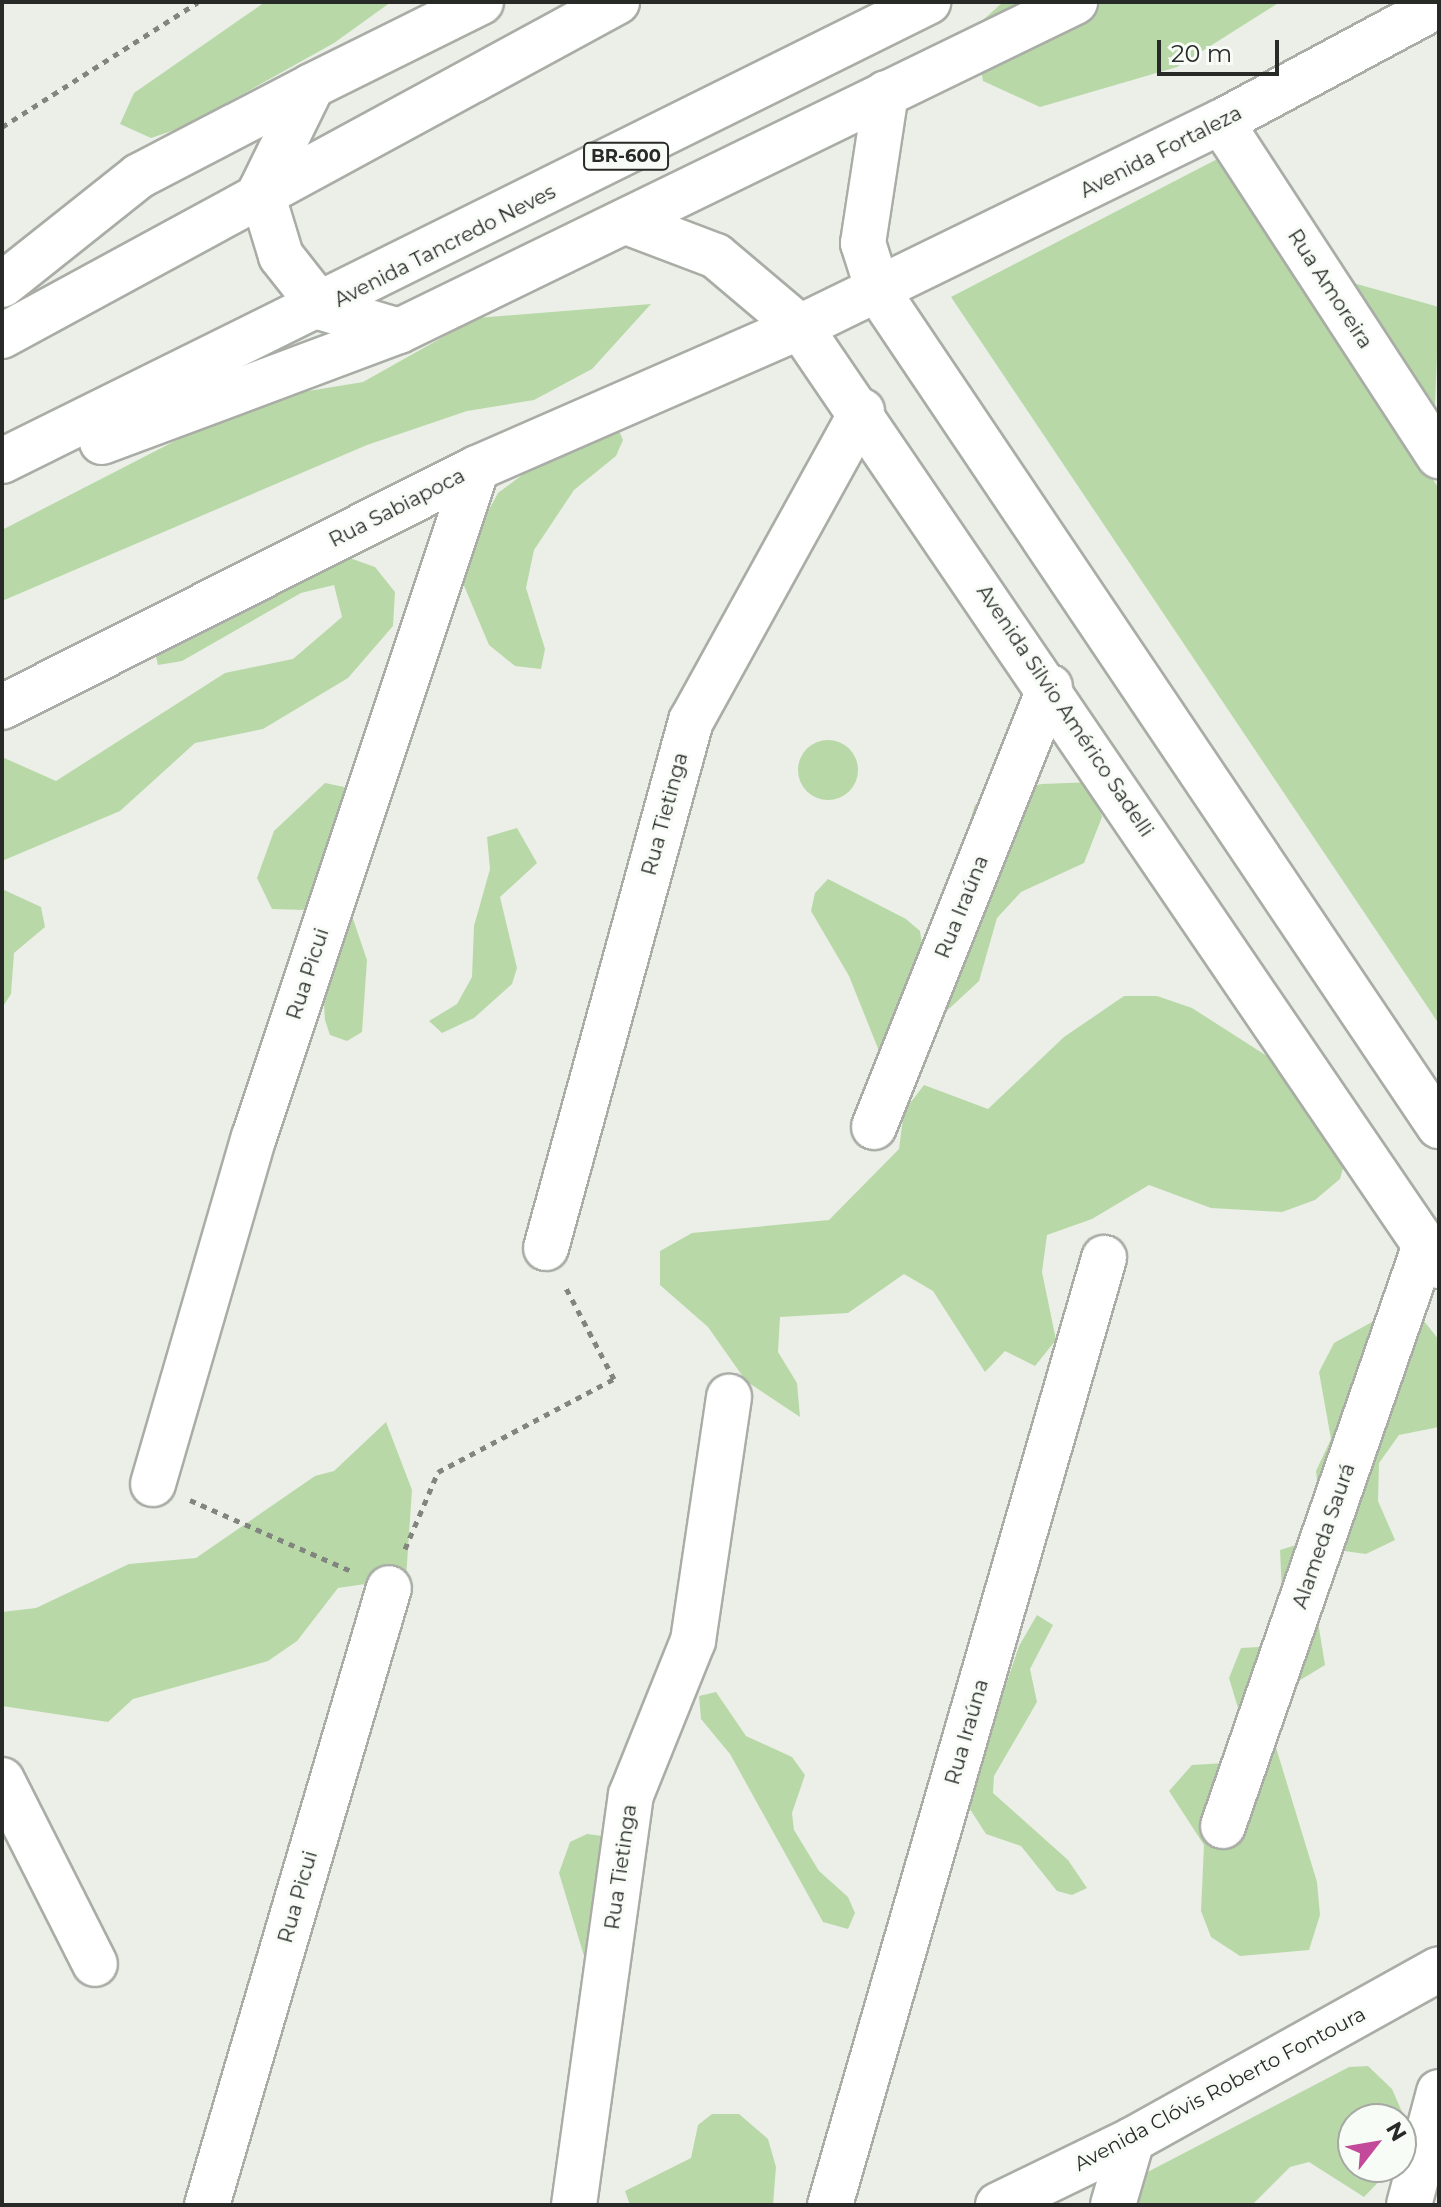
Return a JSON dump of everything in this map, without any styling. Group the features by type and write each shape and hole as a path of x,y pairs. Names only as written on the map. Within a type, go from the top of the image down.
{"street":[{"path":"2,285 139,176 481,2"},
{"path":"2,336 261,190 617,2"},
{"name":"Avenida Tancredo Neves","path":"2,461 322,308 928,2"},
{"path":"2,479 399,331 629,223 1075,2"},
{"name":"Avenida Fortaleza","path":"800,327 879,293 1221,122 1439,5"},
{"path":"312,86 261,190 281,256 322,308 399,331"},
{"path":"886,93 863,243 879,293 1439,1126"},
{"name":"Rua Amoreira","path":"1221,122 1439,456"},
{"name":"Avenida Silvio Américo Sadelli","path":"629,223 716,256 800,327 862,411 1050,687 1432,1256"},
{"name":"Rua Sabiapoca","path":"2,707 477,468 800,327"},
{"name":"Rua Tietinga","path":"546,1248 691,721 862,411"},
{"name":"Rua Picui","path":"153,1484 249,1152 477,468"},
{"name":"Rua Iraúna","path":"874,1127 1050,687"},
{"name":"Alameda Saurá","path":"1223,1826 1432,1256"},
{"name":"Rua Iraúna","path":"830,2205 1104,1258"},
{"name":"Rua Tietinga","path":"574,2205 631,1795 693,1641 729,1397"},
{"name":"Rua Picui","path":"207,2205 389,1588"},
{"path":"2,1780 95,1964"},
{"name":"Avenida Clóvis Roberto Fontoura","path":"998,2205 1132,2140 1439,1969"},
{"path":"1409,2205 1439,2092"},
{"path":"1113,2205 1132,2140"}],"path":[{"path":"2,127 198,2"},
{"path":"153,1484 389,1588 438,1472 614,1379 546,1248"}],"green space":[{"path":"265,2 391,2 334,43 186,126 151,138 120,124 134,93"},
{"path":"1003,2 1280,2 1177,67 1040,107 983,81 973,29"},
{"path":"1227,154 1346,281 1439,307 1435,405 1403,410 1383,400 1439,489 1439,1024 951,297"},
{"path":"651,304 592,369 534,400 467,411 367,445 2,601 2,530 204,426 296,393 363,382 477,318"},
{"path":"616,424 623,440 616,456 574,490 534,550 526,588 545,649 541,669 515,666 489,645 457,569 498,493 552,453"},
{"path":"344,556 375,567 395,592 393,626 348,678 263,729 195,743 120,811 2,861 2,757 56,781 225,673 293,659 342,617 334,585 301,593 182,661 158,665 155,652"},
{"path":"828,740 850,748 858,770 850,792 828,800 806,792 798,770 806,748"},
{"path":"1093,782 1102,817 1084,863 1021,892 997,918 979,981 896,1058 879,1051 849,976 811,911 815,893 828,879 906,919 920,931 925,964 975,805 991,794 1042,784"},
{"path":"325,783 349,788 350,910 367,960 362,1032 347,1041 330,1035 325,1020 319,921 306,910 272,909 257,878 274,831"},
{"path":"517,828 537,863 500,897 517,968 512,984 474,1018 442,1033 429,1021 457,1004 472,977 474,926 490,869 487,837"},
{"path":"2,889 41,907 45,927 14,953 11,994 2,1008"},
{"path":"1124,996 1157,996 1192,1008 1287,1069 1347,1154 1340,1179 1315,1200 1282,1212 1211,1208 1149,1185 1092,1219 1047,1235 1042,1272 1056,1340 1035,1366 1005,1351 985,1372 933,1291 904,1274 848,1313 780,1317 778,1352 797,1383 800,1417 746,1381 708,1327 660,1285 660,1251 692,1233 829,1220 899,1149 904,1111 924,1085 988,1109 1064,1037"},
{"path":"1390,1312 1424,1321 1439,1340 1439,1427 1399,1435 1379,1463 1378,1501 1395,1540 1366,1554 1330,1549 1317,1616 1325,1665 1297,1682 1274,1741 1317,1882 1320,1915 1309,1950 1240,1956 1211,1937 1201,1911 1204,1845 1169,1791 1192,1765 1225,1763 1248,1741 1229,1678 1241,1648 1276,1646 1283,1613 1280,1550 1312,1540 1320,1509 1316,1471 1331,1439 1319,1372 1334,1343"},
{"path":"386,1422 412,1490 405,1593 372,1583 338,1588 297,1641 268,1661 133,1699 108,1722 2,1706 2,1612 36,1608 129,1564 196,1558 315,1476 334,1471"},
{"path":"1037,1615 1053,1625 1030,1669 1037,1702 994,1776 993,1793 1068,1860 1087,1888 1072,1895 1057,1891 1021,1846 986,1834 966,1803 1019,1646"},
{"path":"716,1692 746,1736 792,1757 805,1775 792,1813 794,1830 819,1871 848,1897 855,1913 848,1929 823,1922 730,1754 701,1719 699,1696"},
{"path":"587,1834 603,1836 596,1954 584,1956 559,1873 570,1842"},
{"path":"1368,2066 1392,2089 1398,2103 1337,2103 1337,2180 1309,2162 1290,2167 1252,2205 1123,2205 1138,2177 1349,2067"},
{"path":"712,2114 739,2114 768,2139 776,2167 773,2205 630,2205 625,2191 691,2158 698,2125"},
{"path":"1342,2183 1378,2183 1364,2197"}]}
